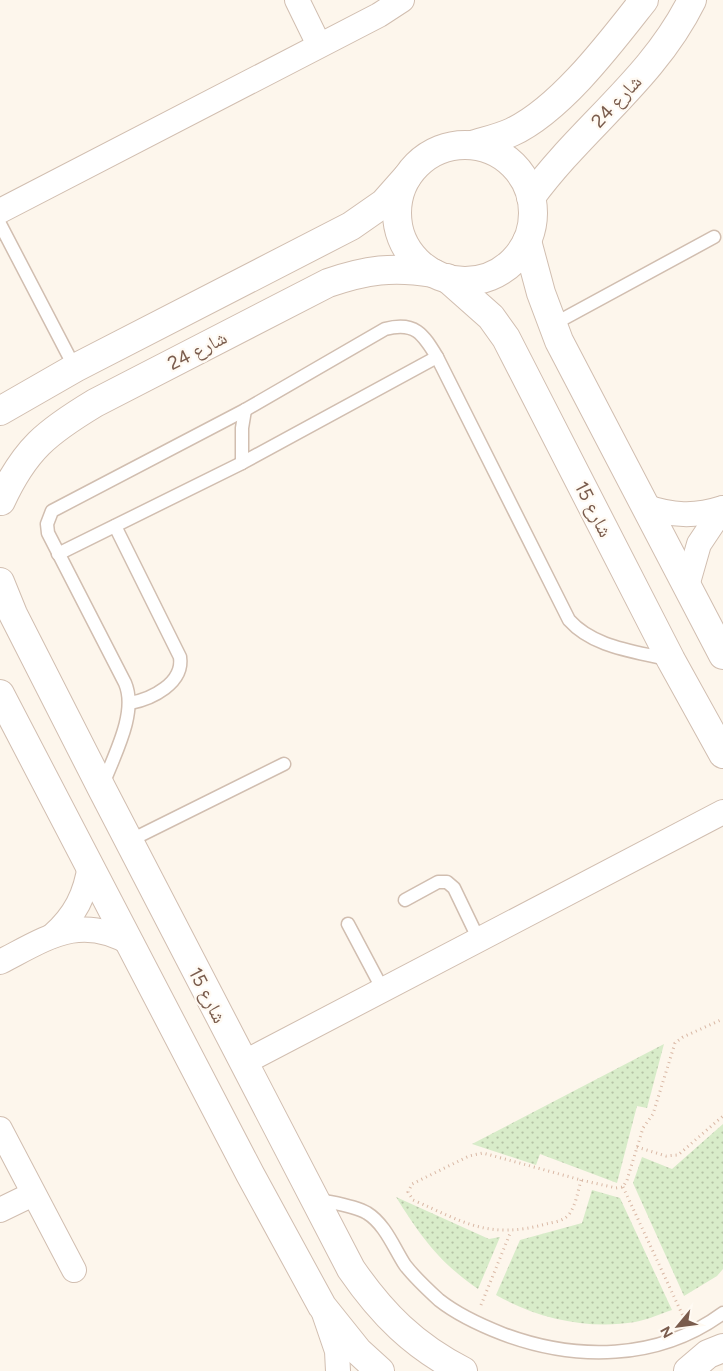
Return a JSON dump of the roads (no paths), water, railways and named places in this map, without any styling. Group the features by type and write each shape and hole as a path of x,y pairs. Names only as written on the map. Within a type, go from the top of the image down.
{"street":[{"path":"297,0 319,45"},
{"path":"0,211 379,15 402,0"},
{"path":"0,411 75,368 352,226 384,203 419,162 435,152 453,146 472,145 512,132 548,107 589,68 644,0"},
{"name":"شارع 24","path":"531,197 549,172 660,53 678,29 692,0"},
{"path":"407,177 398,203 400,230 412,255 440,276 479,279 494,274 513,260 527,241 533,218 531,197 522,176 508,160 491,150 472,145"},
{"path":"527,241 552,325 644,506 723,654"},
{"name":"شارع 24","path":"0,500 12,478 33,448 60,424 95,403 328,283 352,275 403,268 440,276"},
{"name":"شارع 15","path":"440,276 485,311 506,338 671,660 723,754"},
{"path":"644,506 664,513 684,515 704,514 723,508"},
{"path":"687,586 699,544 723,508"},
{"name":"شارع 15","path":"0,582 13,614 102,789 351,1269 386,1315 439,1359 463,1371"},
{"path":"2,701 132,944 250,1174 322,1306 358,1351 380,1371"},
{"path":"243,1063 723,812"},
{"path":"52,936 63,926 79,904 85,891 90,864"},
{"path":"0,962 68,930 101,930 132,944"},
{"path":"0,1129 74,1270"},
{"path":"0,1210 33,1194"},
{"path":"322,1306 337,1351 338,1371"},
{"path":"688,1371 708,1354 723,1348"}],"lane":[{"path":"0,224 75,368"},
{"path":"552,325 714,237"},
{"path":"102,789 130,703 125,683 46,529 48,517 52,511 245,410 385,329 404,326 418,331 424,336 438,357 569,620 588,637 600,643 671,660"},
{"path":"58,554 242,463 438,357"},
{"path":"242,463 242,428 245,410"},
{"path":"115,526 180,657 181,663 181,670 174,680 148,698 130,703"},
{"path":"129,841 284,764"},
{"path":"405,900 438,882 447,882 454,888 479,940"},
{"path":"348,924 383,990"},
{"path":"313,1198 369,1214 378,1222 406,1266 422,1285 441,1301 474,1322 513,1338 568,1351 597,1353 640,1349 690,1333 723,1314"}]}
